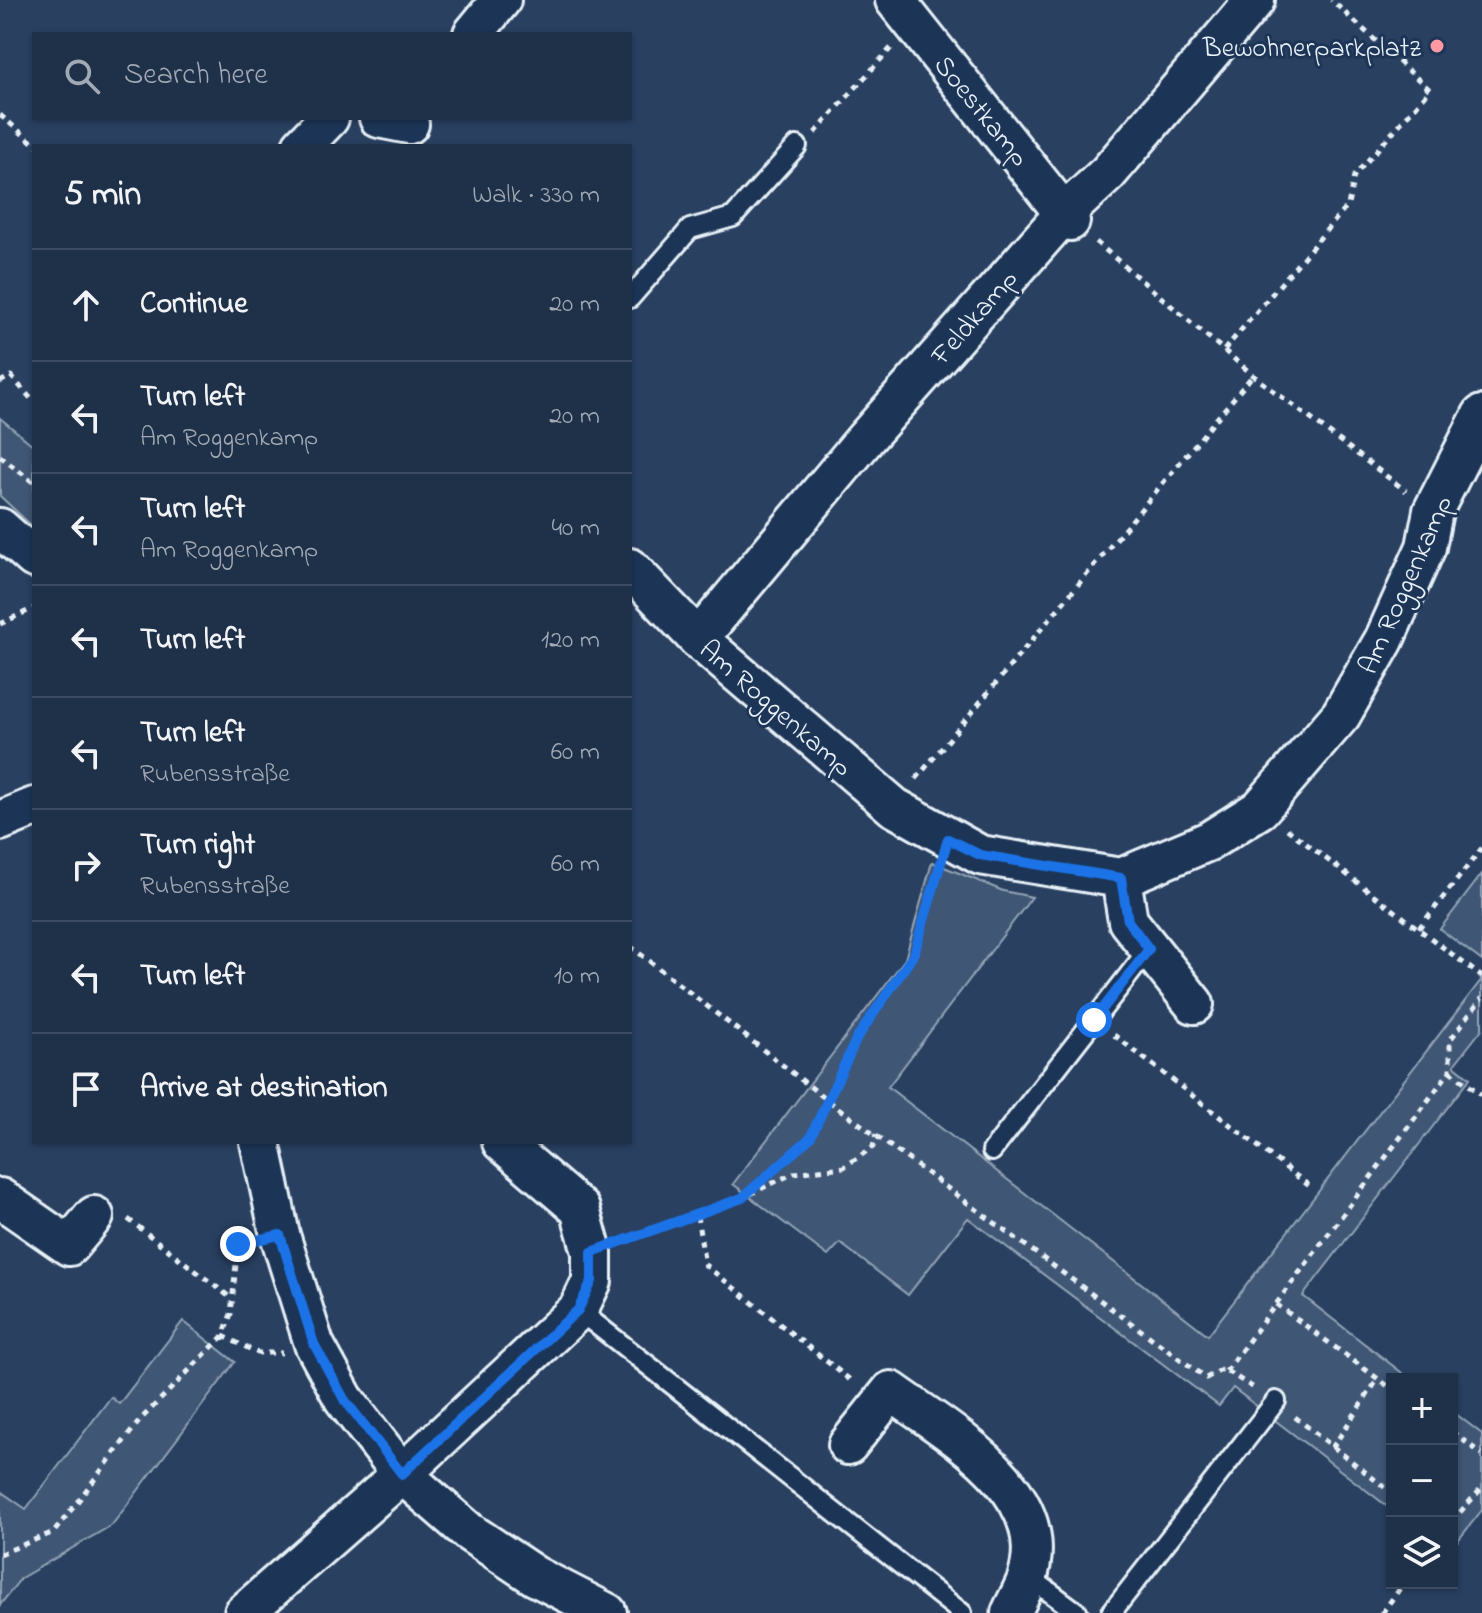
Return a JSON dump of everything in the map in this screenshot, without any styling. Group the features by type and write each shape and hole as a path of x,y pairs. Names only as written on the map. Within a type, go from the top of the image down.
{"street":[{"path":"475,32 501,0"},
{"name":"Feldkamp","path":"698,639 865,439 1108,173 1255,0"},
{"name":"Soestkamp","path":"904,12 993,119 1067,217"},
{"path":"304,144 327,120"},
{"name":"Am Roggenkamp","path":"632,570 698,639 894,807 980,855 1121,878 1209,841 1260,809 1335,723 1356,689 1426,547 1433,511 1482,415"},
{"path":"0,528 32,556"},
{"path":"0,821 32,808"},
{"path":"1121,878 1128,921 1194,1004"},
{"path":"260,1144 280,1235 314,1344 344,1399 402,1474 469,1532 509,1559 607,1613"},
{"path":"244,1613 402,1474 578,1310 592,1281 592,1252 580,1209 504,1144"},
{"path":"0,1198 69,1246 94,1216"},
{"path":"848,1445 891,1391 1001,1477 1020,1501 1031,1539 1028,1576 1011,1613"}],"lane":[{"path":"632,296 690,229 733,217 797,146"},
{"path":"992,1151 1149,949"},
{"path":"578,1310 962,1613"},
{"path":"1111,1613 1276,1401"},
{"path":"1028,1576 1078,1613"}],"path":[{"path":"1224,350 1348,205 1354,176 1430,90 1331,0"},
{"path":"797,146 809,140 904,12"},
{"path":"0,115 35,144"},
{"path":"1067,217 1253,375 1433,511"},
{"path":"894,807 1253,375"},
{"path":"0,382 11,376 32,400"},
{"path":"0,456 32,481"},
{"path":"0,624 32,609"},
{"path":"1260,809 1482,977"},
{"path":"742,1198 810,1138 857,1038 914,954 948,839"},
{"path":"1419,928 1482,848"},
{"path":"632,948 826,1099 1206,1378 1223,1369 1276,1401 1386,1488"},
{"path":"1226,1371 1450,1071 1450,1040 1482,998"},
{"path":"1094,1020 1312,1188"},
{"path":"1450,1071 1482,1095"},
{"path":"592,1252 697,1216 794,1173 844,1167 873,1147 876,1134"},
{"path":"94,1216 125,1218 232,1299"},
{"path":"697,1216 705,1265 881,1404"},
{"path":"0,1554 54,1532 141,1419 223,1336 232,1299 238,1244 280,1235"},
{"path":"1276,1304 1386,1385"},
{"path":"223,1336 246,1349 274,1355 314,1344"},
{"path":"1332,1448 1378,1379"},
{"path":"1458,1436 1482,1454"},
{"path":"1456,1517 1482,1488"},
{"path":"1382,1613 1400,1589"}],"shaded area":[{"path":"0,418 32,444 32,526 0,496"},
{"path":"932,862 1003,891 1032,897 888,1087 1208,1335 1482,979 1482,1029 1454,1065 1470,1078 1303,1296 1402,1373 1386,1373 1386,1505 1233,1388 1219,1406 968,1218 908,1295 840,1243 828,1256 733,1184 905,959"},
{"path":"1482,874 1482,961 1440,929"},
{"path":"183,1321 235,1362 112,1525 21,1578 0,1605 0,1491 26,1509 111,1397 119,1404"},
{"path":"1458,1416 1482,1434 1482,1510 1458,1540"}],"place":[{"name":"Bewohnerparkplatz","path":"1437,46"}],"route":[{"path":"238,1244 280,1235 314,1344 344,1399 402,1474 578,1310 592,1281 592,1252 742,1198 810,1138 857,1038 914,954 948,839 980,855 1121,878 1128,921 1149,949 1094,1020"}]}
